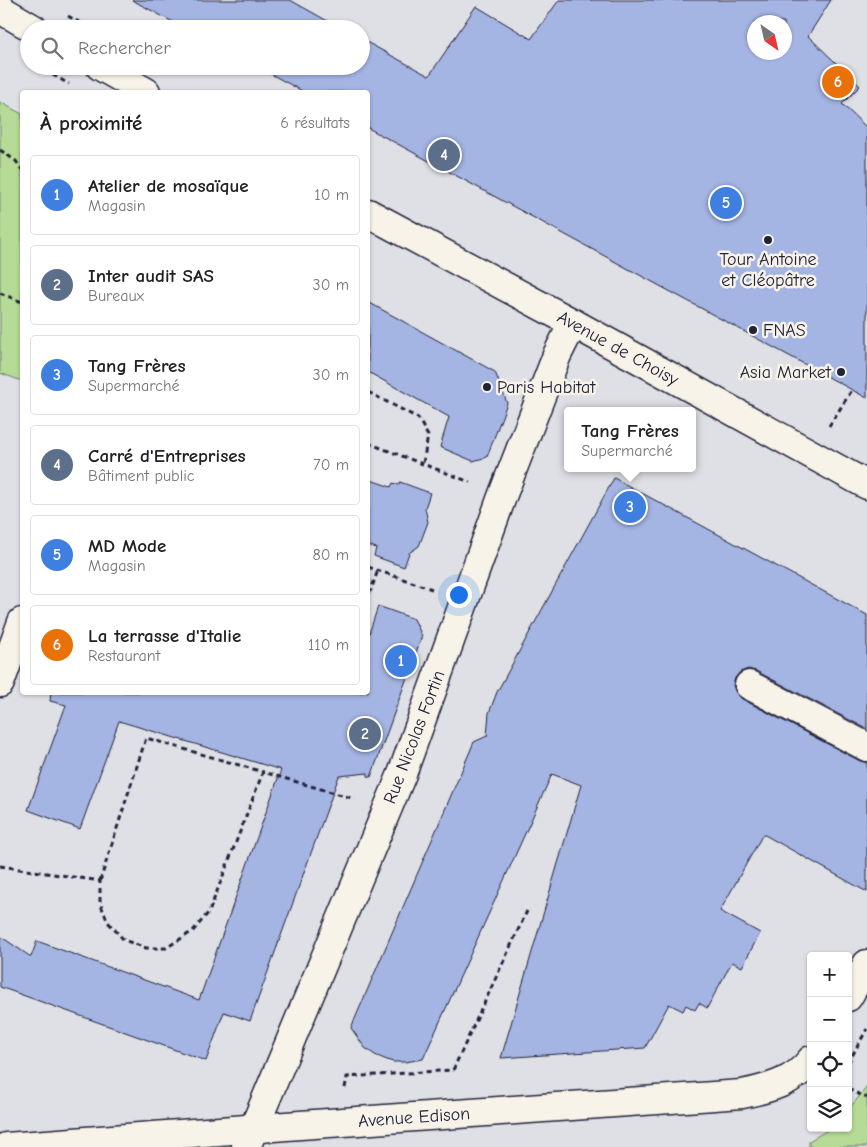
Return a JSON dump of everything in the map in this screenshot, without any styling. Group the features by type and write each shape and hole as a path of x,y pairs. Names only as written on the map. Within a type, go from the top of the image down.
{"street":[{"path":"0,10 20,21"},
{"path":"116,75 142,90"},
{"name":"Avenue de Choisy","path":"370,214 573,323 867,485"},
{"name":"Rue Nicolas Fortin","path":"250,1138 402,774 503,494 557,355 573,323"},
{"path":"0,683 20,628"},
{"path":"749,685 867,747"},
{"path":"852,990 867,964"},
{"name":"Avenue Edison","path":"6,1147 250,1138 742,1094 787,1081 807,1065"}],"path":[{"path":"54,75 70,84"},
{"path":"0,150 20,167"},
{"path":"0,293 20,301"},
{"path":"811,454 852,390"},
{"path":"370,393 418,418 428,436 423,464"},
{"path":"370,444 503,494"},
{"path":"370,567 439,591 464,602"},
{"path":"370,591 378,570"},
{"path":"263,772 209,912 193,931 166,948 146,948 124,940 108,922 100,903 100,881 146,738 356,799"},
{"path":"0,866 100,881"},
{"path":"344,1094 347,1077 453,1070 527,911"},
{"path":"852,1056 867,1029"},
{"path":"852,1091 867,1098"}],"green space":[{"path":"0,102 20,113 20,380 0,373"},
{"path":"867,1087 867,1147 809,1147 809,1141 824,1132 852,1132 852,1105"}],"building":[{"path":"132,0 290,0 326,20 169,20"},
{"path":"559,0 831,0 808,36 860,86 842,104 867,128 867,398 370,129 370,90 300,90 273,75 370,75 370,44 429,76 476,6 531,39"},
{"path":"370,303 495,372 507,403 487,457 473,461 440,447 449,417 370,373"},
{"path":"614,478 867,615 867,729 756,671 748,669 740,672 735,678 733,685 736,693 742,699 867,763 867,892 763,834 720,911 760,933 742,967 732,962 707,1008 699,1003 695,1010 686,1005 683,1011 669,1004 645,1048 501,1058 581,785 552,774 423,1059 405,1062 387,1060 365,1048 351,1028 474,742 487,736 489,713 497,692"},
{"path":"370,480 391,487 393,483 399,485 400,482 430,493 425,508 428,522 419,546 409,553 404,567 374,556 376,548 370,546"},
{"path":"378,606 414,619 422,636 371,777 368,776 368,773 339,776 250,1021 224,1012 206,1061 0,987 0,936 31,957 37,941 199,1000 281,770 119,721 80,829 28,810 66,705 50,701 51,695 370,695 370,631"}],"place":[{"name":"La terrasse d'Italie","path":"838,82"},
{"name":"Carré d'Entreprises","path":"444,155"},
{"name":"MD Mode","path":"726,203"},
{"name":"Tour Antoine et Cléopâtre","path":"768,240"},
{"name":"FNAS","path":"753,330"},
{"name":"Asia Market","path":"841,372"},
{"name":"Paris Habitat","path":"487,387"},
{"name":"Tang Frères","path":"630,507"},
{"name":"Atelier de mosaïque","path":"401,661"},
{"name":"Inter audit SAS","path":"365,734"}]}
